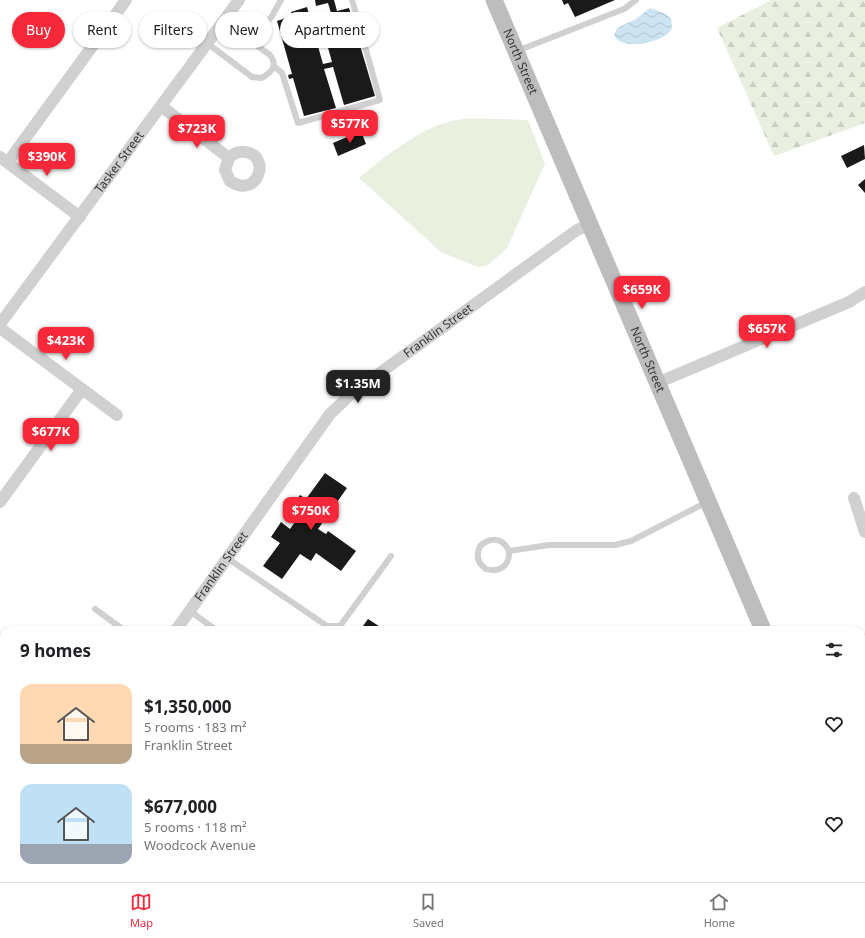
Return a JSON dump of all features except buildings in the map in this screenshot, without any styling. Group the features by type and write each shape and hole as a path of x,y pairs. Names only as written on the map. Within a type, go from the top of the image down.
{"main road":[{"name":"North Street","path":"494,0 589,225 762,626"}],"street":[{"path":"80,217 4,159 126,0"},
{"name":"Tasker Street","path":"230,12 239,0"},
{"name":"Tasker Street","path":"207,43 215,32"},
{"name":"Tasker Street","path":"0,324 203,48"},
{"path":"161,106 229,158"},
{"name":"Franklin Street","path":"179,626 319,428 339,405 383,370 577,230 589,225"},
{"path":"657,383 849,302 865,292"},
{"path":"0,328 117,415"},
{"path":"0,502 82,389"},
{"path":"854,498 865,532"}],"lane":[{"path":"272,16 281,0"},
{"path":"274,66 282,73 298,123 380,100 352,0"},
{"path":"516,52 624,8 636,0"},
{"path":"207,43 256,79 266,75 274,66 274,60 260,48"},
{"path":"509,551 549,545 602,546 631,542 708,502"},
{"path":"494,539 504,543 509,551 508,561 497,570 486,569 479,561 478,550 480,546 489,540 494,539"},
{"path":"227,558 327,626 340,626 391,556"},
{"path":"95,609 118,626"},
{"path":"190,611 211,626"}],"green space":[{"path":"771,0 865,0 865,123 774,156 717,28"},
{"path":"476,118 528,120 545,164 507,248 487,266 478,267 441,252 359,178 402,145 438,125 451,121"}],"water":[{"path":"650,8 664,13 671,18 672,28 668,33 661,38 643,44 625,43 618,40 614,35 617,28 636,19"}]}
